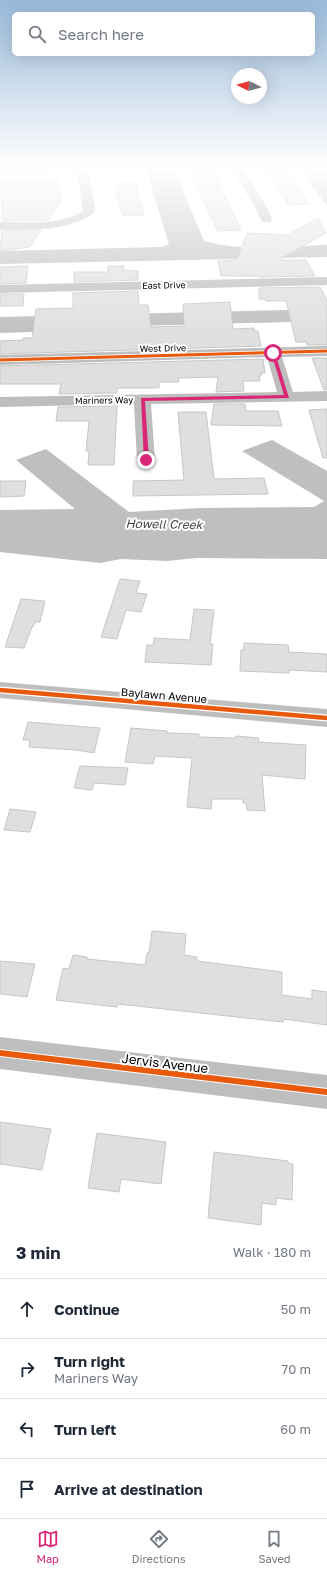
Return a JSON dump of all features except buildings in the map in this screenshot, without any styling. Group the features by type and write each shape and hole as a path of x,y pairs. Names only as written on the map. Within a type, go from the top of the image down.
{"street":[{"path":"0,226 48,224"},
{"name":"East Drive","path":"0,289 327,281"},
{"name":"West Drive","path":"0,360 327,352"},
{"path":"273,353 287,397"},
{"name":"Mariners Way","path":"0,402 327,396"},
{"path":"142,399 146,460"},
{"name":"Baylawn Avenue","path":"0,690 327,718"},
{"name":"Jervis Avenue","path":"0,1053 327,1092"}],"water":[{"path":"163,224 197,224 204,241 250,247 327,245 327,257 0,264 0,251 161,247 169,244"},
{"path":"327,309 327,321 58,328 58,331 0,333 0,317"},
{"name":"Howell Creek","path":"272,440 327,471 327,559 196,558 167,561 121,559 100,563 0,552 0,510 75,509 16,460 46,449 129,512 200,508 314,507 324,501 242,451"}],"cycle path":[{"path":"0,360 327,351"},
{"path":"0,690 327,718"},
{"path":"0,1053 327,1092"}],"route":[{"path":"146,460 142,399 287,397 273,353"}]}
